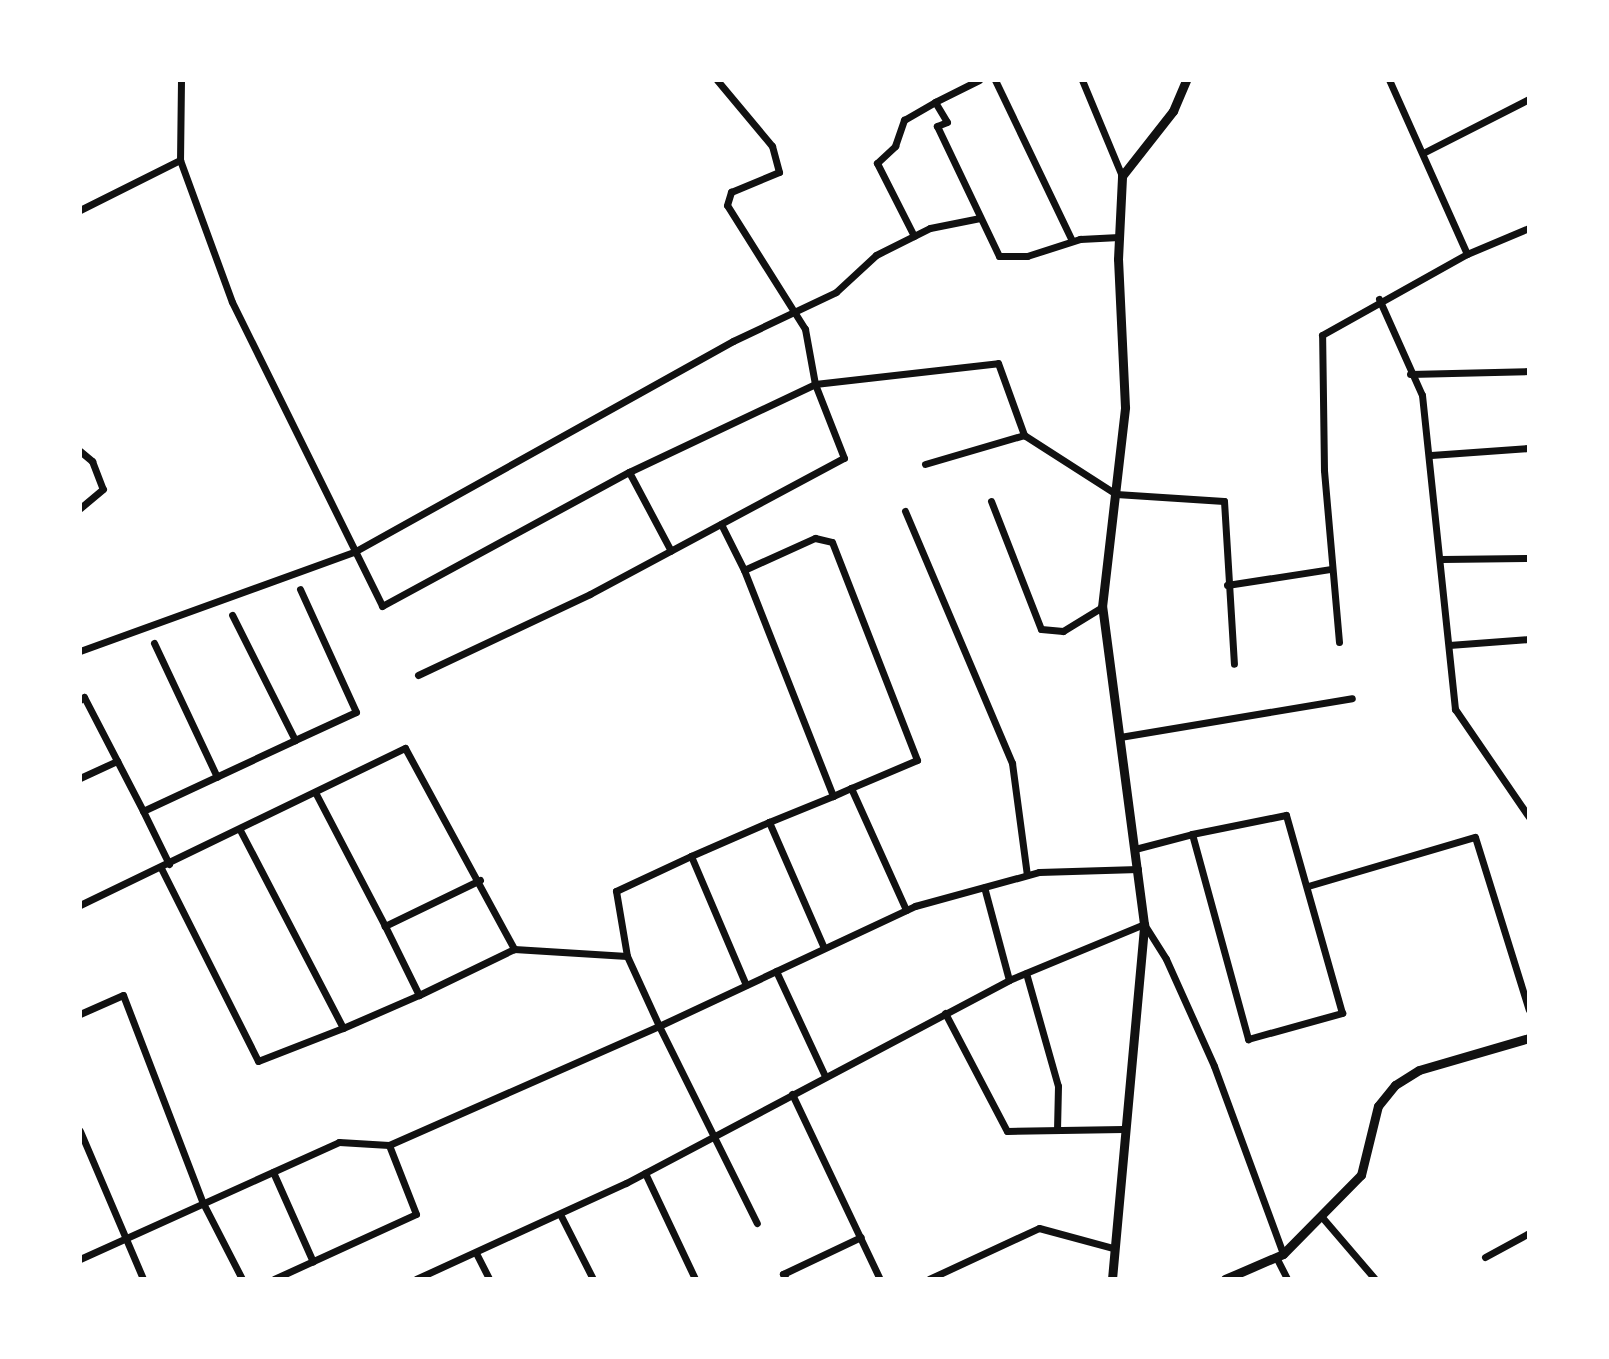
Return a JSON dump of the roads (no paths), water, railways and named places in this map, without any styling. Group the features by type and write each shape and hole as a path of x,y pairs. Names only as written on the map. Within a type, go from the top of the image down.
{"street":[{"path":"181,80 180,160 232,302 382,606 629,472 815,384 998,363 1024,435 1116,494 1224,501 1234,664"},
{"path":"418,675 671,551 844,458 815,384 805,329 727,205 731,192 779,172 772,146 717,80"},
{"path":"914,236 877,163 895,146 904,120 979,80"},
{"path":"995,80 1072,241"},
{"path":"1082,80 1122,176 1119,237 1125,396 1116,494 1102,577 1102,607 1144,924 1123,1129 1112,1279"},
{"path":"1122,176 1173,111 1186,80"},
{"path":"1389,80 1467,254"},
{"path":"1423,153 1529,99"},
{"path":"935,102 947,122 937,126 999,256 1027,256 1072,241 1119,237"},
{"path":"80,210 180,160"},
{"path":"80,651 354,552 733,341 836,292 876,255 914,236 980,218"},
{"path":"1339,642 1330,569 1320,346 1330,326 1467,254 1529,228"},
{"path":"1379,299 1422,395 1442,559 1455,709 1529,816"},
{"path":"1410,374 1529,371"},
{"path":"925,464 1024,435"},
{"path":"1431,455 1529,448"},
{"path":"80,451 92,461 103,489 80,508"},
{"path":"629,472 671,551"},
{"path":"991,501 1041,629 1063,631 1102,607"},
{"path":"905,511 1012,763 1027,875"},
{"path":"721,524 744,570 833,796"},
{"path":"744,570 815,538 832,542 917,760 616,891 627,956 711,1138 757,1223"},
{"path":"1442,559 1529,558"},
{"path":"1227,585 1330,569"},
{"path":"143,811 356,712 300,589"},
{"path":"232,615 295,740"},
{"path":"1449,645 1529,639"},
{"path":"154,643 217,777"},
{"path":"80,700 84,697 143,811 165,866 258,1061 419,995 514,949 627,956"},
{"path":"1120,737 1352,698"},
{"path":"80,905 405,748 480,880 514,949"},
{"path":"80,778 117,761"},
{"path":"851,788 906,910"},
{"path":"315,792 419,995"},
{"path":"1135,849 1192,834 1286,815 1342,1013 1248,1039 1192,834"},
{"path":"769,822 824,948"},
{"path":"240,830 343,1028"},
{"path":"1308,886 1475,837 1529,1010"},
{"path":"691,856 746,985"},
{"path":"80,1259 339,1142 389,1145 659,1026 906,910 1027,875 1138,869"},
{"path":"385,926 480,880"},
{"path":"984,887 1009,980"},
{"path":"416,1279 645,1173 1009,980 1144,924"},
{"path":"1144,924 1166,959 1214,1066 1287,1279"},
{"path":"776,971 825,1076"},
{"path":"1026,973 1058,1086 1057,1130"},
{"path":"80,1014 123,995 203,1203 242,1279"},
{"path":"945,1013 1007,1131 1123,1129"},
{"path":"1225,1279 1280,1255 1361,1175 1378,1106 1395,1085 1419,1070 1529,1038"},
{"path":"792,1094 880,1279"},
{"path":"80,1131 82,1143 143,1279"},
{"path":"274,1279 416,1214 389,1145"},
{"path":"273,1172 313,1262"},
{"path":"645,1173 695,1279"},
{"path":"560,1214 593,1279"},
{"path":"1321,1216 1375,1279"},
{"path":"929,1279 1039,1228 1113,1248"},
{"path":"1485,1257 1529,1233"},
{"path":"786,1279 783,1274 861,1237"},
{"path":"476,1253 489,1279"}]}
